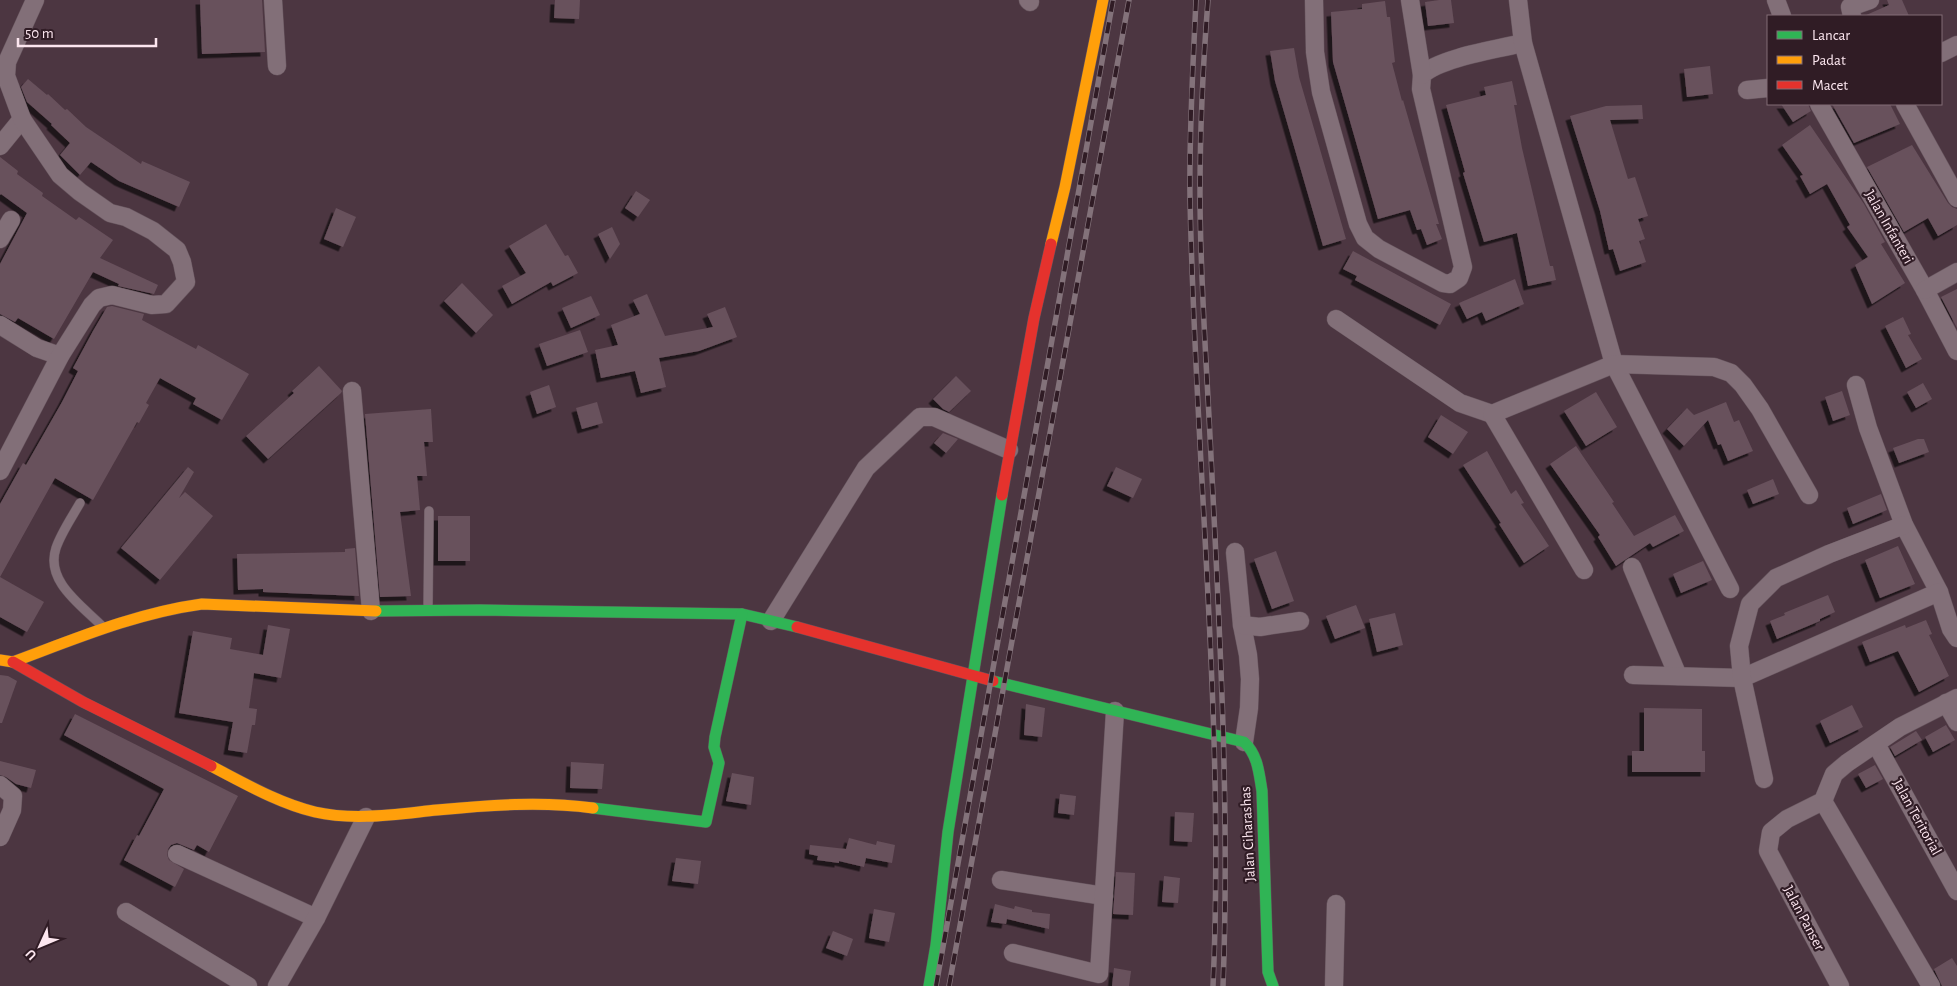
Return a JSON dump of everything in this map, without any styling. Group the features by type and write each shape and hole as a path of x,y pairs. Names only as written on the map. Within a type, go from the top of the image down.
{"street":[{"path":"0,471 60,356 86,312 99,298 112,295 152,305 166,304 186,282 182,262 177,250 153,230 126,217 110,213 80,192 60,174 22,120 3,76 7,62 35,0"},
{"path":"273,0 277,66"},
{"path":"929,986 936,945 948,832 1009,450 1034,318 1065,187 1103,0"},
{"path":"1314,0 1316,52 1321,92 1361,231 1365,238 1379,249 1443,283 1450,284 1459,278 1463,267 1422,89 1422,75 1410,0"},
{"path":"1518,0 1524,43 1614,364 1730,589"},
{"path":"1776,0 1782,15"},
{"path":"1850,8 1870,0"},
{"path":"1422,75 1429,68 1524,43"},
{"path":"1942,52 1957,45"},
{"path":"1747,90 1767,88"},
{"name":"Jalan Infanteri","path":"1820,105 1925,290 1957,351"},
{"path":"1906,105 1957,198"},
{"path":"0,146 22,120"},
{"path":"0,239 11,220"},
{"path":"1925,290 1957,272"},
{"path":"1336,319 1460,403 1492,414 1584,570"},
{"path":"0,325 37,348 60,356"},
{"path":"1492,414 1614,364 1714,366 1731,373 1743,385 1760,409 1809,494"},
{"path":"1856,385 1868,428 1904,525 1939,592 1951,629 1957,638"},
{"path":"352,391 371,612"},
{"path":"771,621 866,468 920,417 934,417 1009,450"},
{"path":"1764,779 1742,678 1739,646 1750,604 1776,578 1829,554 1904,525"},
{"path":"13,662 105,629 175,607 202,604 371,612 480,610 742,614 812,630 973,676 1244,742 1249,708 1250,679 1248,655 1242,625 1236,552"},
{"path":"1632,567 1678,676"},
{"path":"1633,675 1742,678 1939,592"},
{"path":"0,660 13,662 83,702 277,799 316,812 366,817 458,808 529,804 588,807 706,822 719,763 714,746 715,737 742,614"},
{"path":"1242,625 1260,626 1300,620"},
{"path":"1931,986 1823,801 1834,774 1900,726 1952,701 1957,722"},
{"path":"1013,953 1099,974 1116,711"},
{"name":"Jalan Ciharashas","path":"1244,742 1252,749 1258,764 1262,791 1268,972 1273,986"},
{"name":"Jalan Teritorial","path":"1876,744 1957,891"},
{"path":"0,785 13,796 12,810 0,836"},
{"name":"Jalan Panser","path":"1823,801 1787,818 1771,832 1768,851 1840,986"},
{"path":"277,986 316,918 366,817"},
{"path":"177,854 316,918"},
{"path":"1001,880 1104,896"},
{"path":"1334,986 1336,904"},
{"path":"126,912 248,986"}],"lane":[{"path":"80,503 56,549 54,569 63,587 105,629"},
{"path":"428,611 429,511"}],"building":[{"path":"200,0 262,0 265,52 202,54"},
{"path":"555,0 580,0 579,19 554,18"},
{"path":"1451,0 1454,23 1428,26 1425,2"},
{"path":"1887,0 1902,0 1909,15 1866,15 1889,5"},
{"path":"1385,1 1387,17 1390,17 1395,62 1392,63 1439,224 1436,224 1442,239 1427,245 1421,229 1417,230 1410,210 1378,219 1333,62 1331,12 1362,9 1362,4"},
{"path":"1294,48 1299,77 1346,239 1323,246 1275,81 1270,51"},
{"path":"1710,66 1713,94 1687,97 1684,69"},
{"path":"28,79 65,110 67,109 86,127 141,164 142,161 190,182 179,207 119,181 91,162 80,175 60,155 70,143 27,102 21,87"},
{"path":"1512,81 1517,105 1514,105 1522,148 1550,266 1553,266 1556,280 1528,286 1517,233 1484,242 1463,173 1465,172 1446,105 1486,95 1484,87"},
{"path":"1642,105 1643,119 1610,120 1628,179 1635,177 1648,216 1638,219 1645,239 1639,241 1646,262 1620,271 1613,249 1609,250 1600,211 1570,116 1606,106"},
{"path":"1782,105 1808,105 1811,111 1793,122"},
{"path":"1833,105 1890,105 1900,124 1854,143"},
{"path":"1810,125 1864,204 1885,242 1881,244 1905,283 1872,304 1855,265 1868,257 1847,227 1850,225 1827,184 1810,194 1800,176 1803,175 1782,145"},
{"path":"1912,145 1948,203 1957,209 1957,225 1938,236 1928,218 1904,232 1867,167"},
{"path":"0,157 18,171 17,174 43,193 42,196 76,220 79,217 113,240 100,258 158,285 154,294 118,286 119,284 93,272 54,339 18,318 15,322 0,314 0,264 27,213 0,195"},
{"path":"636,191 650,200 638,217 625,208"},
{"path":"336,208 356,217 343,247 324,239"},
{"path":"546,224 565,256 568,255 578,273 553,286 551,282 512,304 502,286 526,273 509,246"},
{"path":"612,227 620,244 610,259 598,234"},
{"path":"1353,251 1451,304 1440,325 1355,280 1357,276 1343,269"},
{"path":"1515,279 1524,304 1486,321 1482,312 1467,319 1459,303"},
{"path":"462,283 493,315 476,333 444,301"},
{"path":"1957,289 1957,328 1941,297"},
{"path":"647,294 665,336 713,327 707,314 725,307 737,337 699,351 659,358 666,387 641,393 635,371 601,378 595,350 618,345 611,325 640,314 633,300"},
{"path":"591,296 600,315 571,328 562,308"},
{"path":"112,306 144,314 142,320 196,349 198,345 249,374 222,420 193,404 196,398 160,378 146,403 149,405 139,423 137,422 93,500 55,478 0,577 0,504 23,463 26,465 62,402 78,371 73,368 93,331 107,307"},
{"path":"1903,317 1911,334 1908,335 1922,359 1906,368 1885,326"},
{"path":"580,330 588,352 547,366 539,344"},
{"path":"319,366 342,391 341,393 268,459 246,436 294,393 292,391"},
{"path":"956,376 971,391 949,412 933,399"},
{"path":"1923,383 1932,399 1916,408 1907,392"},
{"path":"549,385 556,407 537,414 530,392"},
{"path":"1842,391 1850,415 1833,421 1825,397"},
{"path":"1596,392 1617,427 1586,446 1564,411"},
{"path":"597,402 603,423 582,429 576,408"},
{"path":"1726,402 1734,422 1739,420 1753,451 1728,461 1721,444 1718,445 1708,420 1684,446 1667,429 1687,408 1694,415"},
{"path":"431,409 433,442 424,442 427,476 417,476 420,510 400,512 411,596 380,597 365,414"},
{"path":"1441,415 1468,432 1453,454 1428,437"},
{"path":"943,433 958,439 946,453 934,443"},
{"path":"1918,439 1924,439 1929,452 1899,463 1893,448"},
{"path":"1576,446 1614,502 1612,503 1634,536 1675,515 1684,531 1653,547 1650,543 1616,566 1598,537 1600,535 1550,464"},
{"path":"1487,451 1511,494 1516,490 1524,503 1521,504 1549,546 1524,563 1499,524 1501,523 1463,465"},
{"path":"188,467 194,472 179,498 185,492 213,516 160,580 121,548"},
{"path":"1116,467 1142,479 1133,498 1107,486"},
{"path":"1773,479 1779,494 1753,504 1747,490"},
{"path":"1881,494 1887,510 1853,524 1847,508"},
{"path":"438,516 470,516 470,561 438,561"},
{"path":"1898,546 1915,584 1880,598 1865,560"},
{"path":"355,548 359,596 263,592 263,589 238,590 237,554 345,552 345,549"},
{"path":"1276,551 1294,601 1272,609 1254,559"},
{"path":"1703,561 1712,580 1681,593 1673,574"},
{"path":"0,577 44,602 27,632 0,617"},
{"path":"1828,595 1835,612 1820,619 1820,621 1777,639 1770,621 1785,615 1784,613"},
{"path":"1356,605 1365,628 1335,639 1326,616"},
{"path":"1395,613 1403,645 1377,652 1369,619"},
{"path":"1926,620 1932,634 1929,635 1949,676 1919,692 1898,651 1870,662 1862,642 1905,625 1906,628"},
{"path":"268,625 290,629 281,678 254,673 249,708 257,709 255,725 252,725 247,753 228,750 233,722 179,713 193,631 232,638 230,649 263,655"},
{"path":"0,675 8,676 17,681 2,723 0,723"},
{"path":"1026,704 1045,708 1042,737 1024,735"},
{"path":"1852,705 1863,727 1830,743 1820,721"},
{"path":"1644,708 1702,709 1702,751 1705,751 1705,772 1632,772 1632,751 1644,751"},
{"path":"75,714 238,796 209,852 197,845 194,850 177,843 171,845 168,849 167,855 169,860 184,869 175,887 124,860 164,789 64,735"},
{"path":"1946,725 1955,740 1933,752 1925,737"},
{"path":"1916,731 1922,740 1895,756 1890,747"},
{"path":"0,761 36,770 31,788 16,784 0,775"},
{"path":"571,762 604,764 602,789 570,788"},
{"path":"1875,765 1883,779 1866,788 1858,774"},
{"path":"732,773 754,777 751,805 726,801"},
{"path":"1060,794 1076,796 1074,815 1058,813"},
{"path":"1175,812 1194,813 1192,842 1174,841"},
{"path":"849,838 876,845 877,841 895,845 892,863 866,858 864,867 839,861 839,863 817,860 818,856 809,854 810,845 846,849"},
{"path":"676,858 701,861 698,884 672,881"},
{"path":"1116,872 1135,873 1133,915 1113,914"},
{"path":"1164,876 1180,878 1178,903 1162,902"},
{"path":"995,904 1014,909 1015,906 1032,910 1032,912 1050,914 1049,929 1007,919 1008,913 1006,924 991,922"},
{"path":"874,909 895,913 889,942 869,938"},
{"path":"833,931 853,939 847,956 826,948"},
{"path":"1952,958 1957,966 1957,986 1942,986 1934,969"},
{"path":"1114,968 1131,971 1129,986 1112,986"}],"railway":[{"path":"936,986 1113,0"},
{"path":"949,986 1129,0"},
{"path":"1196,0 1190,198 1215,789 1216,887 1213,986"},
{"path":"1208,0 1201,121 1200,223 1222,711 1225,848 1223,986"}],"traffic: fast":[{"path":"929,986 936,945 948,832 1002,495"},
{"path":"376,611 480,610 742,614 797,627"},
{"path":"593,808 706,822 719,763 714,747 715,737 742,614"},
{"path":"993,681 1244,742 1249,747 1259,771 1262,791 1268,972 1273,986"}],"traffic: slow":[{"path":"1051,244 1065,187 1103,0"},
{"path":"0,660 13,662 130,620 177,608 202,604 376,611"},
{"path":"211,766 288,803 330,815 376,816 515,804 593,808"}],"traffic: jam":[{"path":"1002,495 1034,318 1051,244"},
{"path":"797,627 993,681"},
{"path":"13,662 83,702 211,766"}]}
